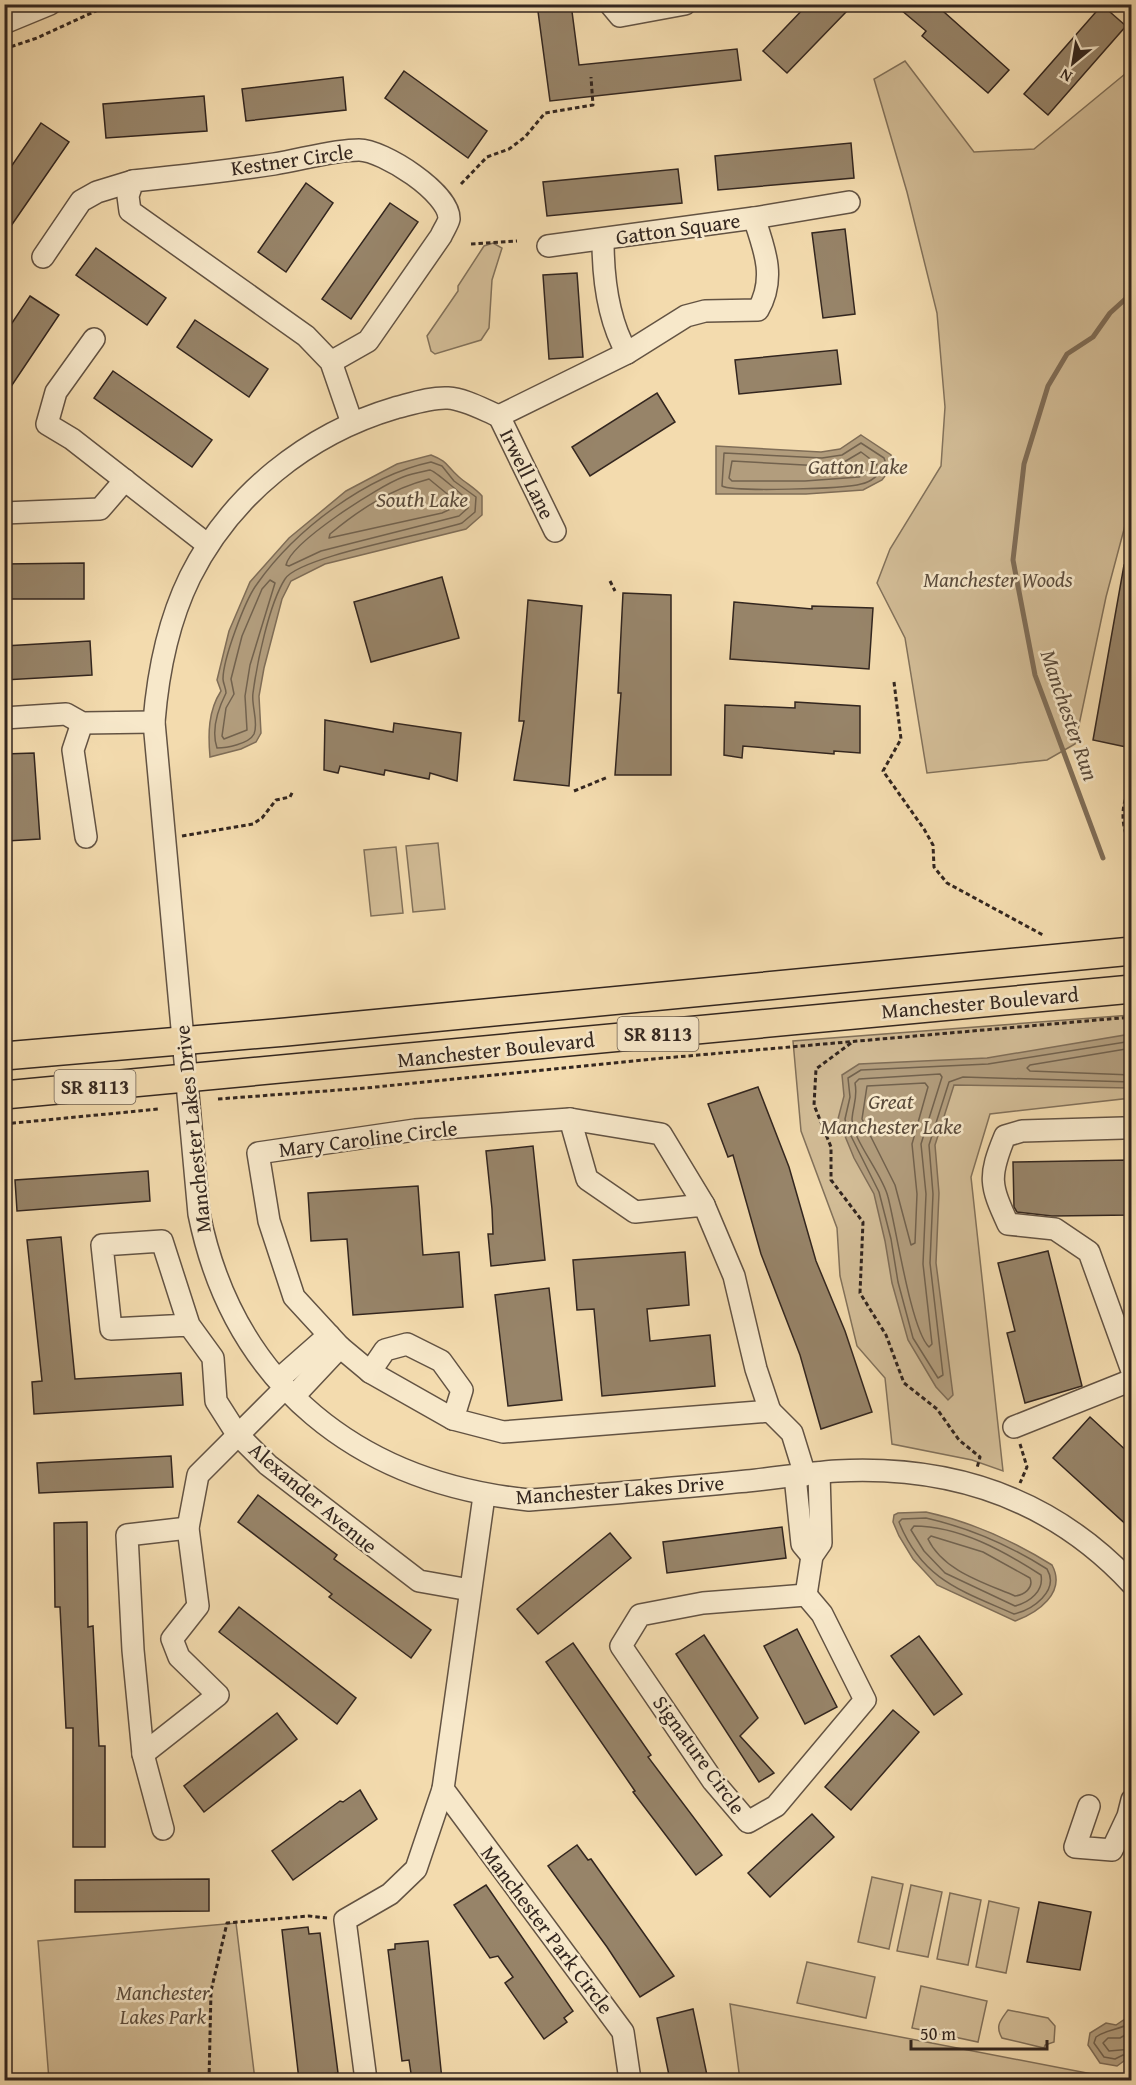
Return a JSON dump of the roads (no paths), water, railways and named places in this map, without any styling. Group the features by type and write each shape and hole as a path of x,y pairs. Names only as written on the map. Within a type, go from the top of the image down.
{"main road":[{"name":"Manchester Boulevard","path":"4,1056 1131,951"},
{"name":"Manchester Boulevard","path":"4,1095 1131,989"}],"street":[{"path":"4,22 50,4"},
{"path":"610,4 620,16 685,4"},
{"name":"Kestner Circle","path":"43,257 81,201 97,192 133,181 271,164 359,150 377,153 433,190 445,206 449,220 441,236 368,341 331,362"},
{"path":"133,181 128,196 130,211 306,336 331,362 352,423"},
{"name":"Gatton Square","path":"548,246 754,219 849,202"},
{"name":"Gatton Square","path":"499,416 627,353 686,316 705,311 758,310 766,296 769,273 762,241 754,219"},
{"name":"Gatton Square","path":"603,240 603,260 614,331 627,353"},
{"path":"94,339 56,392 47,424 72,439 208,545"},
{"name":"Manchester Lakes Drive","path":"499,416 448,398 414,403 352,423 296,454 243,501 208,545 190,578 174,616 165,647 154,722 199,1214 208,1253 241,1328 257,1354 286,1388 329,1428 362,1450 398,1468 437,1483 484,1496 529,1500 806,1475 893,1471 938,1476 973,1484 1014,1499 1087,1541 1131,1584"},
{"name":"Irwell Lane","path":"499,416 555,531"},
{"path":"4,513 100,509 125,480"},
{"path":"4,718 66,714 82,723 154,722"},
{"path":"82,723 73,750 86,837"},
{"path":"570,1119 587,1179 635,1212 704,1205"},
{"name":"Mary Caroline Circle","path":"770,1411 502,1432 453,1419 370,1372 334,1341 294,1297 269,1221 258,1153 415,1130 570,1119 661,1134 704,1205 734,1276 756,1369 770,1411 792,1433 806,1475"},
{"path":"1124,1128 1022,1131 1005,1136 994,1163 993,1193 1008,1224 1054,1229 1089,1252 1131,1371"},
{"name":"Alexander Avenue","path":"189,1325 111,1329 102,1245 162,1241 189,1325 213,1358 216,1401 237,1434 268,1465 419,1581 470,1590"},
{"path":"143,1754 218,1695 179,1657 172,1639 198,1606 188,1528 198,1475 237,1434 334,1341"},
{"path":"370,1372 385,1350 407,1344 441,1361 462,1390 453,1419"},
{"path":"1014,1427 1131,1380"},
{"path":"806,1475 821,1543 812,1556 806,1595"},
{"path":"366,2080 345,1920 390,1894 416,1869 442,1789 484,1496"},
{"path":"163,1829 143,1754 133,1650 127,1535 188,1528"},
{"name":"Signature Circle","path":"806,1595 822,1614 865,1700 776,1806 748,1822 713,1781 621,1646 640,1615 703,1603 806,1595"},
{"name":"Manchester Park Circle","path":"442,1789 623,2032 630,2080"},
{"path":"1089,1806 1075,1847 1112,1850 1128,1816 1131,1800"}],"water":[{"name":"Gatton Lake","path":"861,435 891,455 892,467 882,480 863,490 806,494 716,494 716,446 821,452 840,449"},
{"name":"South Lake","path":"431,455 444,462 482,496 482,515 466,529 325,564 291,581 282,599 264,668 259,696 261,733 256,742 241,749 210,757 210,723 221,691 217,680 229,631 250,582 289,538 346,491 397,464"},
{"name":"Great Manchester Lake","path":"1131,1034 1131,1088 954,1085 935,1145 939,1193 936,1263 953,1395 948,1400 936,1387 908,1340 892,1283 874,1194 854,1158 838,1119 844,1096 842,1075 859,1064 987,1058"},
{"path":"926,1512 991,1533 1052,1565 1056,1575 1053,1593 1032,1613 1015,1621 937,1585 913,1559 893,1522 894,1515 898,1513"},
{"path":"1131,2015 1131,2063 1124,2061 1117,2066 1100,2063 1088,2045 1090,2033 1106,2023 1116,2025"}],"waterway":[{"name":"Manchester Run","path":"1103,858 1035,675 1013,560 1024,464 1048,386 1067,354 1093,337 1110,313 1132,293"}],"park label":[{"name":"Manchester Woods","path":"998,580"},
{"name":"Manchester Lakes Park","path":"163,2005"}]}
